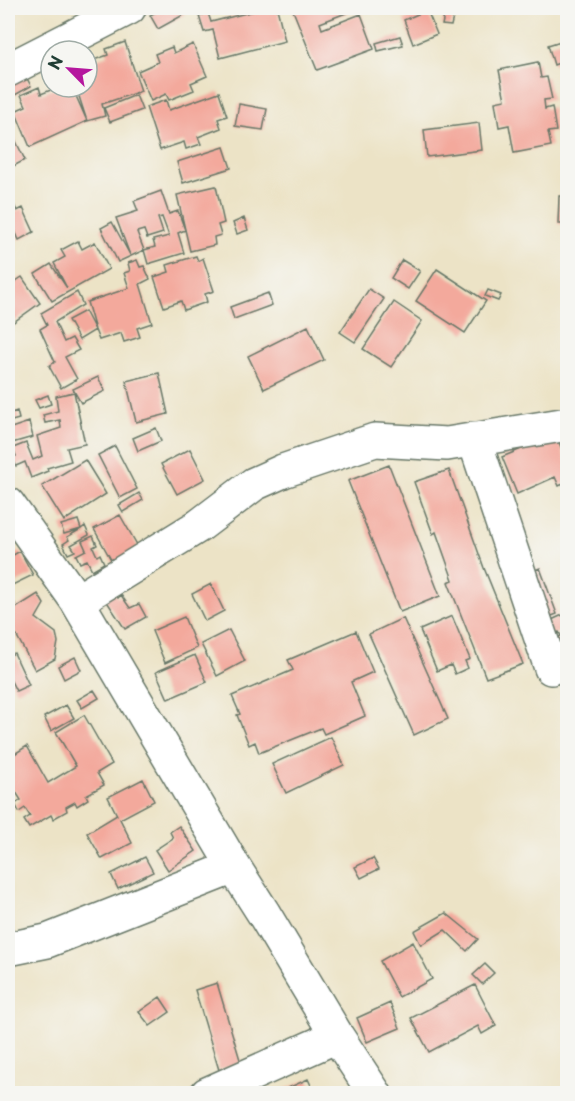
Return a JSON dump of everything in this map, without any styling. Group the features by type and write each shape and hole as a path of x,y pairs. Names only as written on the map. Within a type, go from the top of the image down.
{"street":[{"path":"8,70 129,8"},
{"path":"77,601 200,525 254,483 283,471 375,440 447,444 567,424"},
{"path":"474,439 551,668 567,659"},
{"path":"8,504 77,601 234,867 375,1094"},
{"path":"8,949 47,941 234,867"},
{"path":"207,1094 337,1036"}],"building":[{"path":"164,8 181,8 185,14 158,29 150,15"},
{"path":"266,8 277,8 285,41 220,58 213,30 204,32 199,16 208,13 211,22"},
{"path":"292,8 359,8 320,23 322,29 361,14 374,49 317,70"},
{"path":"427,10 437,34 413,44 404,20"},
{"path":"445,11 454,13 451,26 442,25"},
{"path":"400,36 403,45 378,51 376,43"},
{"path":"564,40 567,60 554,65 548,45"},
{"path":"125,42 141,91 102,104 105,116 87,121 80,99 99,99 99,58 108,55 106,49"},
{"path":"193,44 207,76 191,83 194,90 169,100 166,94 151,101 138,71 158,62 155,54 172,47 174,53"},
{"path":"538,62 541,78 547,77 552,99 544,100 545,109 552,107 556,131 548,132 551,146 514,153 509,125 499,127 495,102 505,100 499,70"},
{"path":"23,71 31,86 8,99 8,80"},
{"path":"39,87 39,99 77,99 87,121 30,147 15,111 26,106 21,95"},
{"path":"219,92 227,116 218,119 221,128 198,137 201,144 186,149 184,142 160,150 146,107 166,100 169,110"},
{"path":"136,95 142,110 110,122 104,108"},
{"path":"239,104 267,109 263,130 235,126"},
{"path":"479,123 482,150 427,157 424,130"},
{"path":"8,125 25,160 10,168 8,164"},
{"path":"224,147 231,168 183,183 177,162"},
{"path":"216,186 224,223 218,225 221,235 214,237 215,245 190,251 177,195"},
{"path":"161,191 169,214 178,211 185,230 178,233 184,253 148,264 144,250 118,262 101,228 112,222 130,255 116,218 138,211 134,201","holes":["162,217 169,236 153,240 155,247 144,250 137,232 144,230 147,238 163,233 158,218"]},
{"path":"8,193 17,211 23,208 34,232 19,240 8,215"},
{"path":"559,196 567,196 567,224 558,224"},
{"path":"244,218 248,230 237,234 233,223"},
{"path":"78,241 82,249 95,242 109,269 52,301 35,274 51,264 67,288 54,263 65,257 61,250"},
{"path":"196,256 198,261 203,258 214,291 205,294 207,302 184,310 181,301 164,307 154,277 169,272 167,265"},
{"path":"137,260 140,267 144,266 150,279 140,284 152,323 137,328 140,337 124,342 121,333 99,340 87,302 129,288 124,273 130,271 128,263"},
{"path":"402,260 420,271 408,289 391,278"},
{"path":"437,269 486,301 465,333 416,301"},
{"path":"8,274 13,283 22,277 40,303 8,326"},
{"path":"369,289 384,299 355,342 340,332"},
{"path":"488,290 501,295 498,301 485,296"},
{"path":"77,292 83,305 55,322 64,342 72,338 79,350 65,357 77,379 61,388 49,366 55,362 40,329 47,325 41,313"},
{"path":"268,293 272,305 234,319 230,307"},
{"path":"394,302 422,321 391,367 363,349"},
{"path":"85,311 95,330 79,340 68,320"},
{"path":"308,326 324,360 264,389 248,356"},
{"path":"159,373 168,414 136,422 126,381"},
{"path":"98,377 105,391 81,403 73,389"},
{"path":"74,392 85,444 67,448 71,461 47,468 48,471 31,478 25,462 16,466 12,457 16,456 13,448 26,443 33,460 42,456 37,436 61,428 60,420 45,423 43,415 58,411 56,396"},
{"path":"48,395 51,404 39,408 35,400"},
{"path":"17,411 19,419 8,422 8,414"},
{"path":"29,422 33,437 12,443 10,437 8,438 8,429"},
{"path":"156,428 161,441 138,451 133,438"},
{"path":"556,435 567,462 567,482 559,486 555,477 517,494 502,457"},
{"path":"115,446 137,489 120,498 98,455"},
{"path":"190,449 205,479 177,494 161,464"},
{"path":"85,460 106,494 64,521 42,486"},
{"path":"389,465 440,596 400,612 348,481"},
{"path":"449,470 484,568 523,664 486,678 448,582 453,580 436,532 433,534 414,482"},
{"path":"139,493 143,500 123,512 119,505"},
{"path":"120,515 140,550 114,565 94,529"},
{"path":"78,520 81,529 64,534 61,525"},
{"path":"85,526 89,535 71,545 75,551 68,554 63,544 69,540 67,537"},
{"path":"93,536 97,545 93,547 97,556 100,554 104,563 92,570 87,560 80,563 76,555 86,550 82,541"},
{"path":"20,551 33,575 8,587 8,558"},
{"path":"540,568 557,614 541,620 523,575"},
{"path":"211,584 224,611 205,621 192,594"},
{"path":"8,587 15,604 8,607"},
{"path":"112,588 118,598 121,595 130,608 139,604 146,617 125,629 102,594"},
{"path":"38,594 44,604 36,618 56,633 58,642 55,659 35,670 12,627 8,629 8,613"},
{"path":"567,613 567,644 555,651 550,642 561,636 559,632 550,636 545,623"},
{"path":"452,616 470,659 465,661 468,668 455,674 451,665 437,671 420,630"},
{"path":"184,617 197,648 165,663 152,631"},
{"path":"403,618 448,719 414,735 369,634"},
{"path":"229,630 245,661 217,676 201,644"},
{"path":"356,631 373,672 351,682 365,716 324,734 321,728 259,753 255,742 249,745 232,696 293,670 288,660"},
{"path":"14,653 29,685 16,691 11,681 8,683 8,657"},
{"path":"195,655 207,682 168,699 156,672"},
{"path":"75,657 81,670 64,679 58,666"},
{"path":"94,690 99,698 82,708 77,700"},
{"path":"66,705 74,718 51,731 44,717"},
{"path":"84,715 112,764 97,773 104,785 86,795 88,799 77,806 75,802 66,807 67,811 53,819 51,815 29,828 24,820 30,816 25,808 19,812 15,804 21,800 14,789 8,793 8,758 27,746 48,783 76,766 56,732"},
{"path":"331,737 344,765 286,793 272,764"},
{"path":"143,779 154,801 120,819 132,843 102,859 87,833 117,815 108,797"},
{"path":"179,826 196,851 168,870 155,850 173,838 170,832"},
{"path":"145,857 153,872 118,889 111,874"},
{"path":"373,858 379,869 361,878 355,867"},
{"path":"446,913 478,939 467,951 445,930 421,945 414,931"},
{"path":"413,942 432,979 399,997 380,961"},
{"path":"485,964 494,973 482,984 473,975"},
{"path":"217,983 241,1063 219,1070 195,990"},
{"path":"475,985 496,1026 482,1034 478,1026 429,1052 411,1018"},
{"path":"160,997 170,1012 150,1026 139,1012"},
{"path":"390,1003 400,1028 367,1042 357,1018"},
{"path":"308,1079 315,1094 275,1094"}]}
